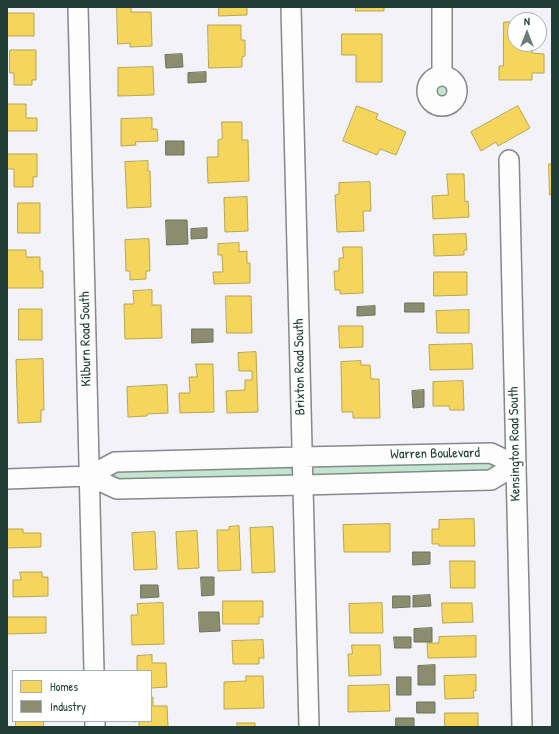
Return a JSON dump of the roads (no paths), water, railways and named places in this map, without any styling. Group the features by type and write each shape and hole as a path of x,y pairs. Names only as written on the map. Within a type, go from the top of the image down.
{"street":[{"name":"Kilburn Road South","path":"78,7 94,670"},
{"name":"Brixton Road South","path":"291,7 309,727"},
{"path":"442,7 442,76"},
{"name":"Kensington Road South","path":"509,160 522,727"},
{"name":"Warren Boulevard","path":"7,478 89,476 115,462 302,457 491,453 516,465"},
{"name":"Warren Boulevard","path":"89,476 116,489 303,485 491,480 516,465"}]}
